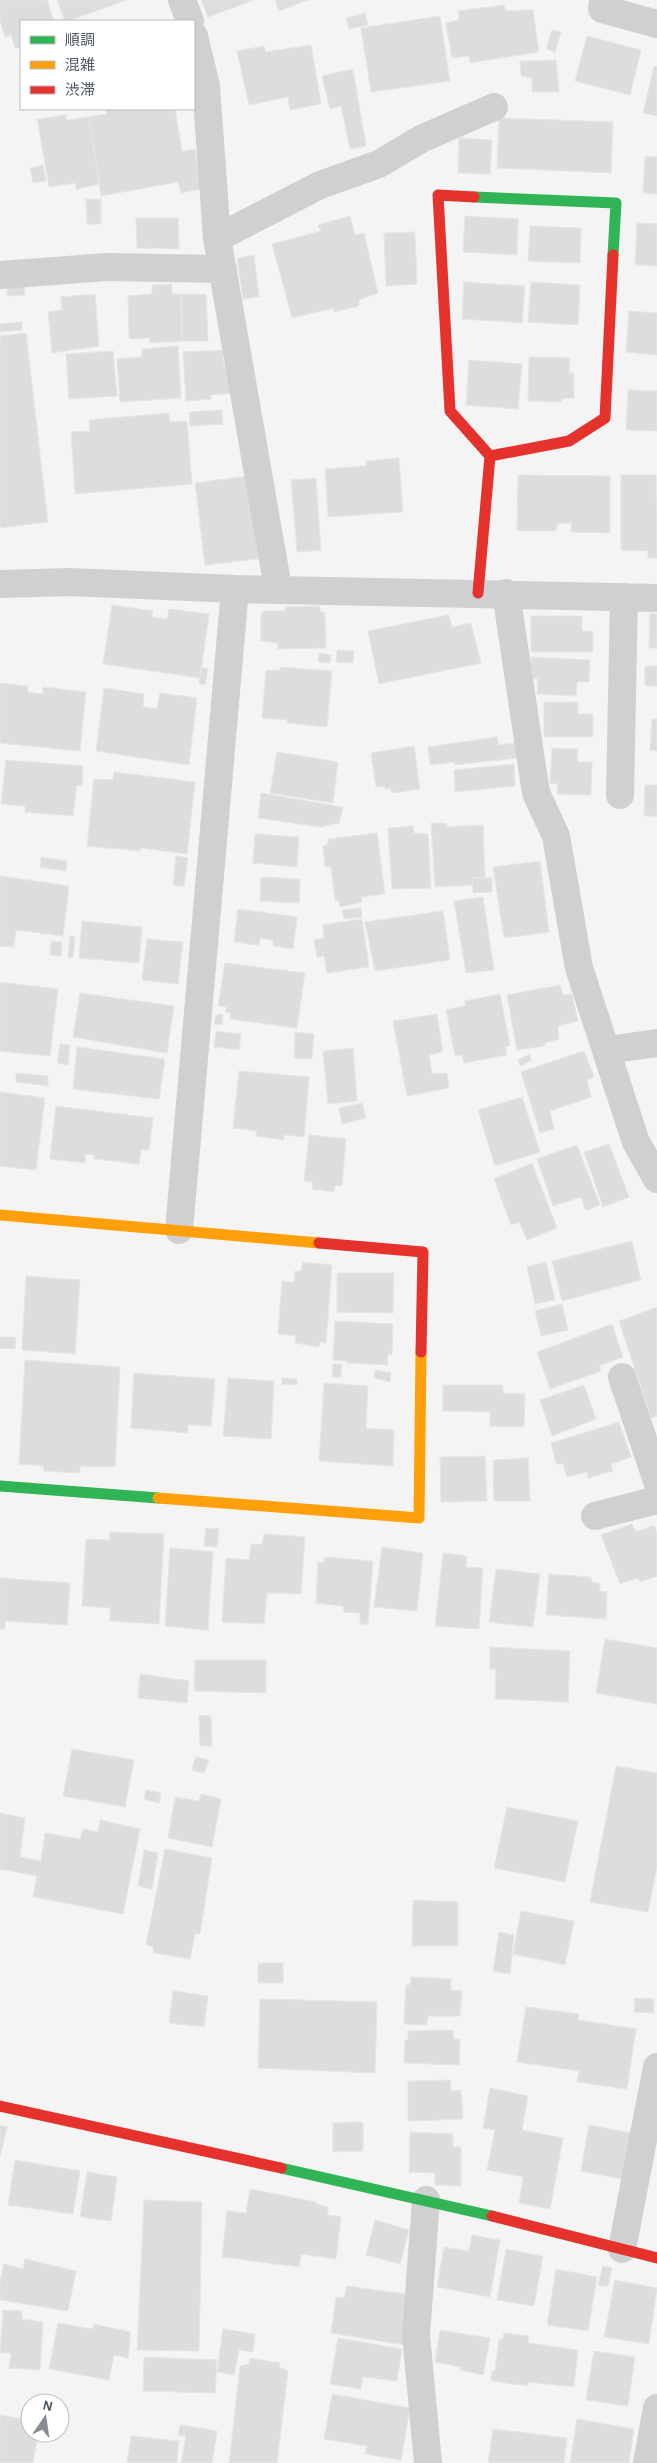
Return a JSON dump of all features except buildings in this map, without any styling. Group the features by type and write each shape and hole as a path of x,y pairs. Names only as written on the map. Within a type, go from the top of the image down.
{"street":[{"path":"182,0 190,20"},
{"path":"602,0 602,9 657,24"},
{"path":"195,40 206,86 217,238 278,588"},
{"path":"217,238 320,185 379,164 421,139 494,107"},
{"path":"478,593 490,456 450,411 438,195 616,203 605,418 570,441 490,456"},
{"path":"0,275 107,267 223,270"},
{"path":"0,584 70,582 235,589 278,588 657,598"},
{"path":"179,1230 235,589"},
{"path":"506,593 536,793 556,836 579,968 636,1142 657,1179"},
{"path":"620,795 624,597"},
{"path":"607,1050 657,1043"},
{"path":"0,1215 423,1252 419,1518 0,1486"},
{"path":"622,1377 657,1481"},
{"path":"594,1516 657,1500"},
{"path":"622,2248 657,2066"},
{"path":"0,2106 426,2200 657,2258"},
{"path":"426,2200 416,2335 428,2463"},
{"path":"647,2463 657,2408"}],"traffic: fast":[{"path":"474,197 616,203 613,255"},
{"path":"0,1486 158,1498"},
{"path":"281,2168 492,2216"}],"traffic: slow":[{"path":"0,1215 319,1243"},
{"path":"158,1498 419,1518 421,1352"}],"traffic: jam":[{"path":"474,197 438,195 450,411 490,456"},
{"path":"478,593 490,456 569,441 605,418 613,255"},
{"path":"319,1243 423,1252 421,1352"},
{"path":"0,2106 281,2168"},
{"path":"492,2216 657,2258"}]}
